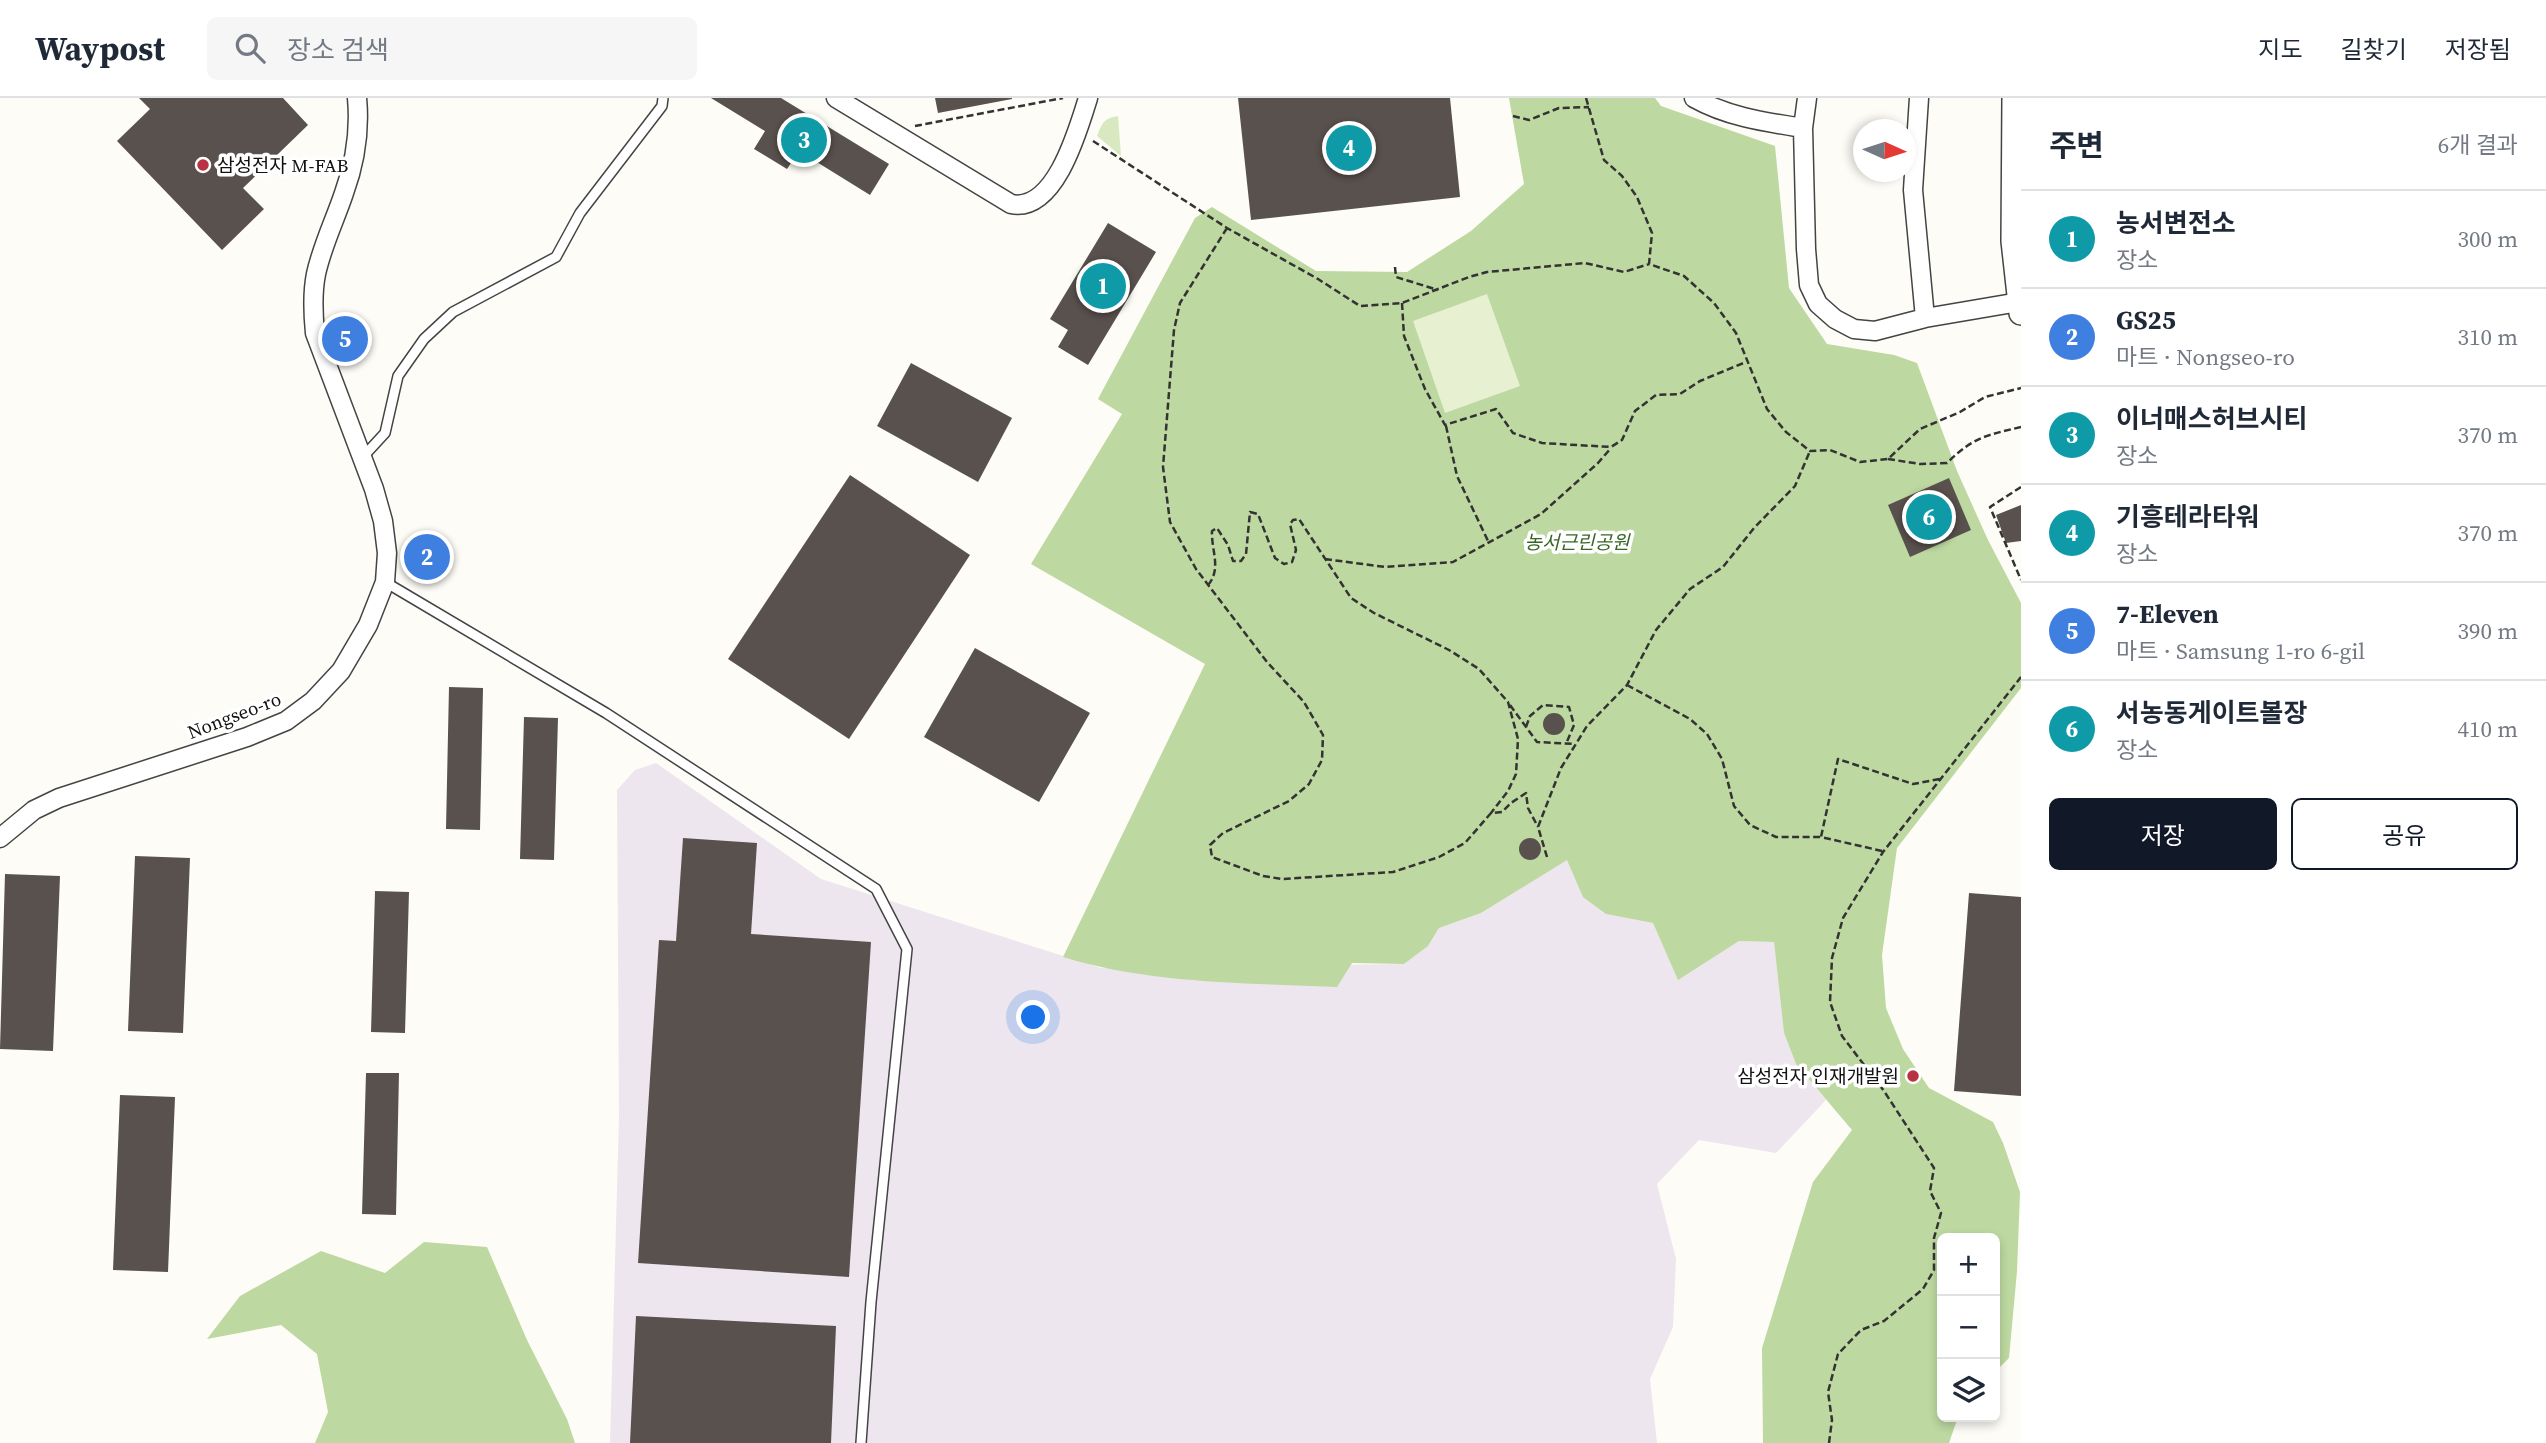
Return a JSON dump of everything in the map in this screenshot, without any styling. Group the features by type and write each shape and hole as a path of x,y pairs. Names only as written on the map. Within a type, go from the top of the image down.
{"street":[{"name":"Nongseo-ro","path":"0,838 34,810 59,799 247,737 286,721 313,701 341,671 368,625 386,582 387,553 383,521 374,489 315,333 312,308 312,274 353,165 357,136 357,98"},
{"path":"836,98 1011,204 1020,206 1028,204 1040,195 1059,172 1071,148 1088,98"},
{"path":"1694,98 1713,108 1745,118 1803,128"},
{"path":"1807,98 1803,128 1809,285 1818,304 1835,319 1854,329 1875,331 1925,318 2020,307 2014,241 2014,98"},
{"path":"1919,98 1913,190 1925,318"}],"lane":[{"path":"362,458 385,433 398,376 424,339 453,312 556,257 580,213 662,106 663,98"},
{"path":"386,582 606,713 876,889 907,949 871,1302 861,1443"}],"path":[{"path":"906,128 1063,98"},
{"path":"1586,98 1604,160 1622,176 1637,197 1652,233 1649,264"},
{"path":"1513,116 1529,120 1559,108 1589,107"},
{"path":"1089,138 1227,228 1360,306 1402,303 1487,272 1585,263 1624,272 1649,264 1684,276 1714,303 1736,333 1767,409 1786,432 1810,451 1830,450 1860,462 1888,459 1920,464 1947,463 1965,445 1981,437 2021,427"},
{"path":"1227,228 1180,303 1174,330 1163,467 1170,522 1196,569 1267,662 1304,702 1323,735 1322,761 1309,784 1289,801 1223,833 1210,845 1212,857 1263,876 1282,879 1393,872 1439,857 1465,843 1508,791 1516,774 1518,739 1508,702"},
{"path":"1395,267 1396,278 1438,290"},
{"path":"1402,303 1404,336 1426,389 1445,425 1457,476 1489,543"},
{"path":"1325,559 1384,567 1453,562 1541,514 1598,463 1611,447 1622,440 1635,411 1656,395 1680,394 1700,381 1747,362"},
{"path":"1888,459 1920,429 1961,412 1985,397 2021,388"},
{"path":"1445,425 1496,409 1513,433 1542,443 1611,447"},
{"path":"1538,827 1561,768 1587,726 1627,685 1656,630 1690,589 1723,566 1754,528 1795,486 1810,451"},
{"path":"2021,487 1990,507 2021,580"},
{"path":"1208,585 1215,577 1216,564 1211,545 1212,531 1217,528 1228,545 1233,561 1241,561 1246,554 1250,512 1258,514 1275,558 1284,564 1292,562 1296,550 1290,524 1299,519 1351,598 1479,669 1508,702 1537,742 1576,744"},
{"path":"1829,1443 1832,1420 1828,1392 1838,1354 1861,1330 1884,1321 1923,1289 1934,1270 1934,1238 1941,1213 1930,1191 1934,1168 1884,1091 1842,1036 1830,1002 1832,958 1843,918 1883,852 2021,677"},
{"path":"1627,685 1690,719 1707,734 1722,759 1734,806 1750,825 1776,837 1821,838 1883,852"},
{"path":"1526,727 1530,716 1543,705 1569,707 1574,725 1566,744"},
{"path":"1821,838 1838,759 1913,783 1940,779"},
{"path":"1491,813 1502,812 1526,793 1528,808 1538,827 1547,857"}],"shaded area":[{"path":"656,763 821,879 1101,968 1404,964 1428,946 1439,928 1481,913 1567,859 1606,914 1653,923 1678,979 1739,941 1774,942 1784,1033 1796,1064 1826,1100 1776,1153 1699,1140 1657,1184 1676,1259 1673,1327 1650,1379 1657,1443 610,1443 619,1116 617,790 635,770"}],"green space":[{"name":"농서근린공원","path":"1509,98 1655,98 1661,106 1775,146 1789,288 1827,344 1894,355 1917,363 1957,471 1988,540 2021,603 2021,688 1897,848 1882,955 1886,1008 1903,1049 1929,1088 1993,1122 2020,1192 2017,1271 2009,1358 2000,1367 2000,1233 1937,1233 1937,1422 1956,1422 1949,1443 1763,1443 1762,1348 1813,1182 1852,1130 1796,1064 1784,1033 1774,942 1739,941 1678,980 1653,923 1606,914 1583,897 1567,860 1481,913 1439,928 1428,946 1404,964 1352,963 1337,987 1199,981 1130,973 1063,957 1205,664 1031,564 1122,414 1098,399 1195,218 1212,207 1316,271 1407,272 1471,231 1524,184"},
{"path":"1118,116 1121,156 1097,136 1104,122"},
{"path":"1487,294 1520,386 1445,413 1413,321"},
{"path":"424,1242 487,1247 527,1340 567,1419 575,1443 315,1443 328,1412 317,1354 281,1325 207,1339 240,1296 321,1251 385,1273"}],"building":[{"name":"삼성전자 M-FAB","path":"139,98 283,98 308,125 243,188 264,209 222,250 117,141 150,109"},
{"path":"711,98 781,98 889,164 870,195 799,151 787,169 754,149 765,131"},
{"path":"935,98 1012,98 1012,99 938,113"},
{"path":"1238,98 1450,98 1460,197 1251,220"},
{"path":"1108,223 1156,252 1088,365 1058,347 1068,330 1050,319"},
{"path":"911,363 1012,418 978,482 877,426"},
{"path":"850,475 970,555 849,739 728,659"},
{"path":"1949,478 1971,530 1910,557 1888,505"},
{"path":"2021,505 2021,541 2006,543 1996,515"},
{"path":"975,648 1090,713 1039,802 924,737"},
{"path":"449,687 483,688 480,830 446,829"},
{"path":"1554,713 1562,716 1565,724 1562,732 1554,735 1546,732 1543,724 1546,716"},
{"path":"524,717 558,718 554,860 520,859"},
{"path":"683,838 757,843 751,934 871,942 849,1277 638,1263 659,940 676,941"},
{"path":"1530,838 1538,841 1541,849 1538,857 1530,860 1522,857 1519,849 1522,841"},
{"path":"135,856 190,858 183,1033 128,1031"},
{"path":"5,874 60,876 53,1051 0,1049"},
{"path":"375,891 409,892 405,1033 371,1032"},
{"path":"1969,893 2021,897 2021,1096 1954,1091"},
{"path":"366,1073 399,1073 396,1215 362,1214"},
{"path":"120,1095 175,1097 168,1272 113,1270"},
{"path":"636,1316 836,1326 831,1443 630,1443"}],"place":[{"name":"이너매스허브시티","path":"804,140"},
{"name":"기흥테라타워","path":"1349,148"},
{"name":"삼성전자 M-FAB","path":"203,165"},
{"name":"농서변전소","path":"1103,286"},
{"name":"7-Eleven","path":"345,339"},
{"name":"서농동게이트볼장","path":"1929,517"},
{"name":"GS25","path":"427,557"},
{"name":"삼성전자 인재개발원","path":"1913,1076"}]}
